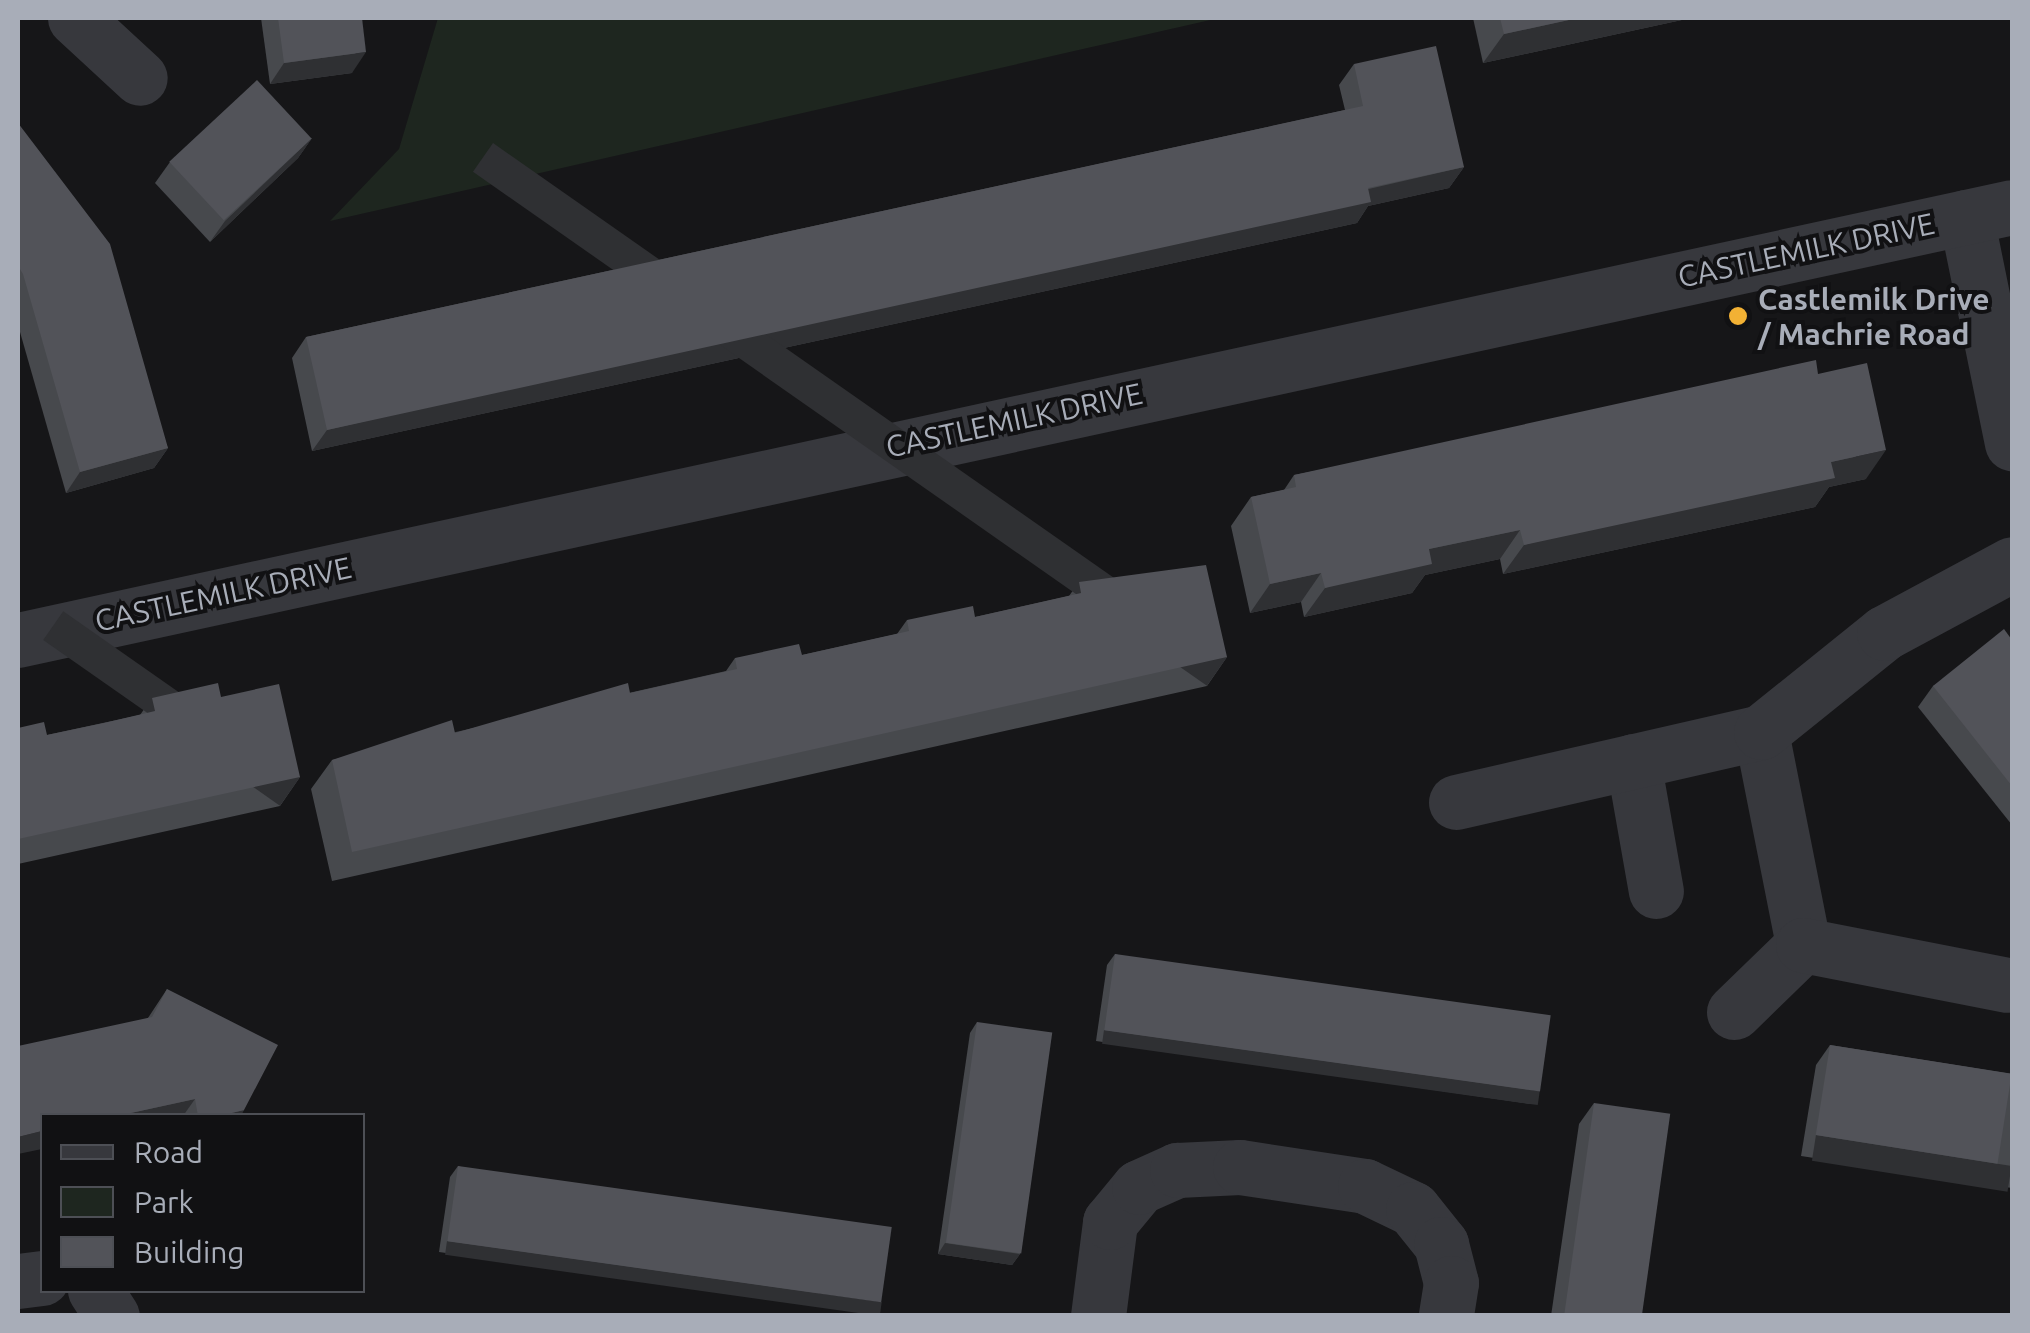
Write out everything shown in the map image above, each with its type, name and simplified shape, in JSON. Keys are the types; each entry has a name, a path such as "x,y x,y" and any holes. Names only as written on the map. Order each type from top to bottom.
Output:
{"street":[{"path":"75,18 140,78"},
{"path":"1989,212 2012,443"},
{"name":"CASTLEMILK DRIVE","path":"18,640 1989,212"},
{"path":"1456,802 1761,732 1884,633 2012,564"},
{"path":"1761,732 1803,945"},
{"path":"1633,761 1656,890"},
{"path":"1803,945 2006,985"},
{"path":"1734,1012 1803,945"},
{"path":"1098,1316 1110,1222 1138,1188 1178,1170 1240,1167 1365,1186 1413,1209 1441,1244 1451,1283 1446,1316"},
{"path":"98,1293 112,1316"}],"green space":[{"path":"438,18 1219,18 330,221 399,149"}],"building":[{"path":"278,18 362,18 366,52 284,63"},
{"path":"1500,18 1578,18 1504,34"},
{"path":"1436,46 1464,167 1368,188 1371,202 327,430 306,337 1363,106 1354,64"},
{"path":"257,80 312,139 224,220 169,162"},
{"path":"18,123 110,244 168,448 80,472 18,266"},
{"path":"1816,360 1818,374 1867,363 1886,450 1831,462 1835,478 1524,545 1520,530 1429,549 1432,564 1325,588 1321,573 1270,584 1251,497 1296,487 1294,475"},
{"path":"1206,565 1227,657 352,852 332,760 452,720 455,733 628,683 630,693 737,669 735,658 799,644 802,655 909,631 907,620 973,606 975,617 1081,593 1079,582"},
{"path":"2004,629 2012,640 2012,786 1933,686"},
{"path":"218,683 221,697 279,684 300,777 18,839 18,728 44,722 47,735 104,723 155,711 152,698"},
{"path":"1115,954 1551,1015 1540,1091 1104,1030"},
{"path":"167,989 278,1045 244,1110 197,1113 195,1099 131,1113 40,1113 40,1132 18,1137 18,1046 152,1017"},
{"path":"977,1022 1052,1033 1021,1253 946,1243"},
{"path":"1830,1045 2012,1074 1997,1164 1816,1135"},
{"path":"1594,1103 1670,1114 1642,1316 1564,1316"},
{"path":"458,1166 892,1227 881,1302 447,1241"}],"place":[{"name":"Castlemilk Drive / Machrie Road","path":"1738,316"}]}
